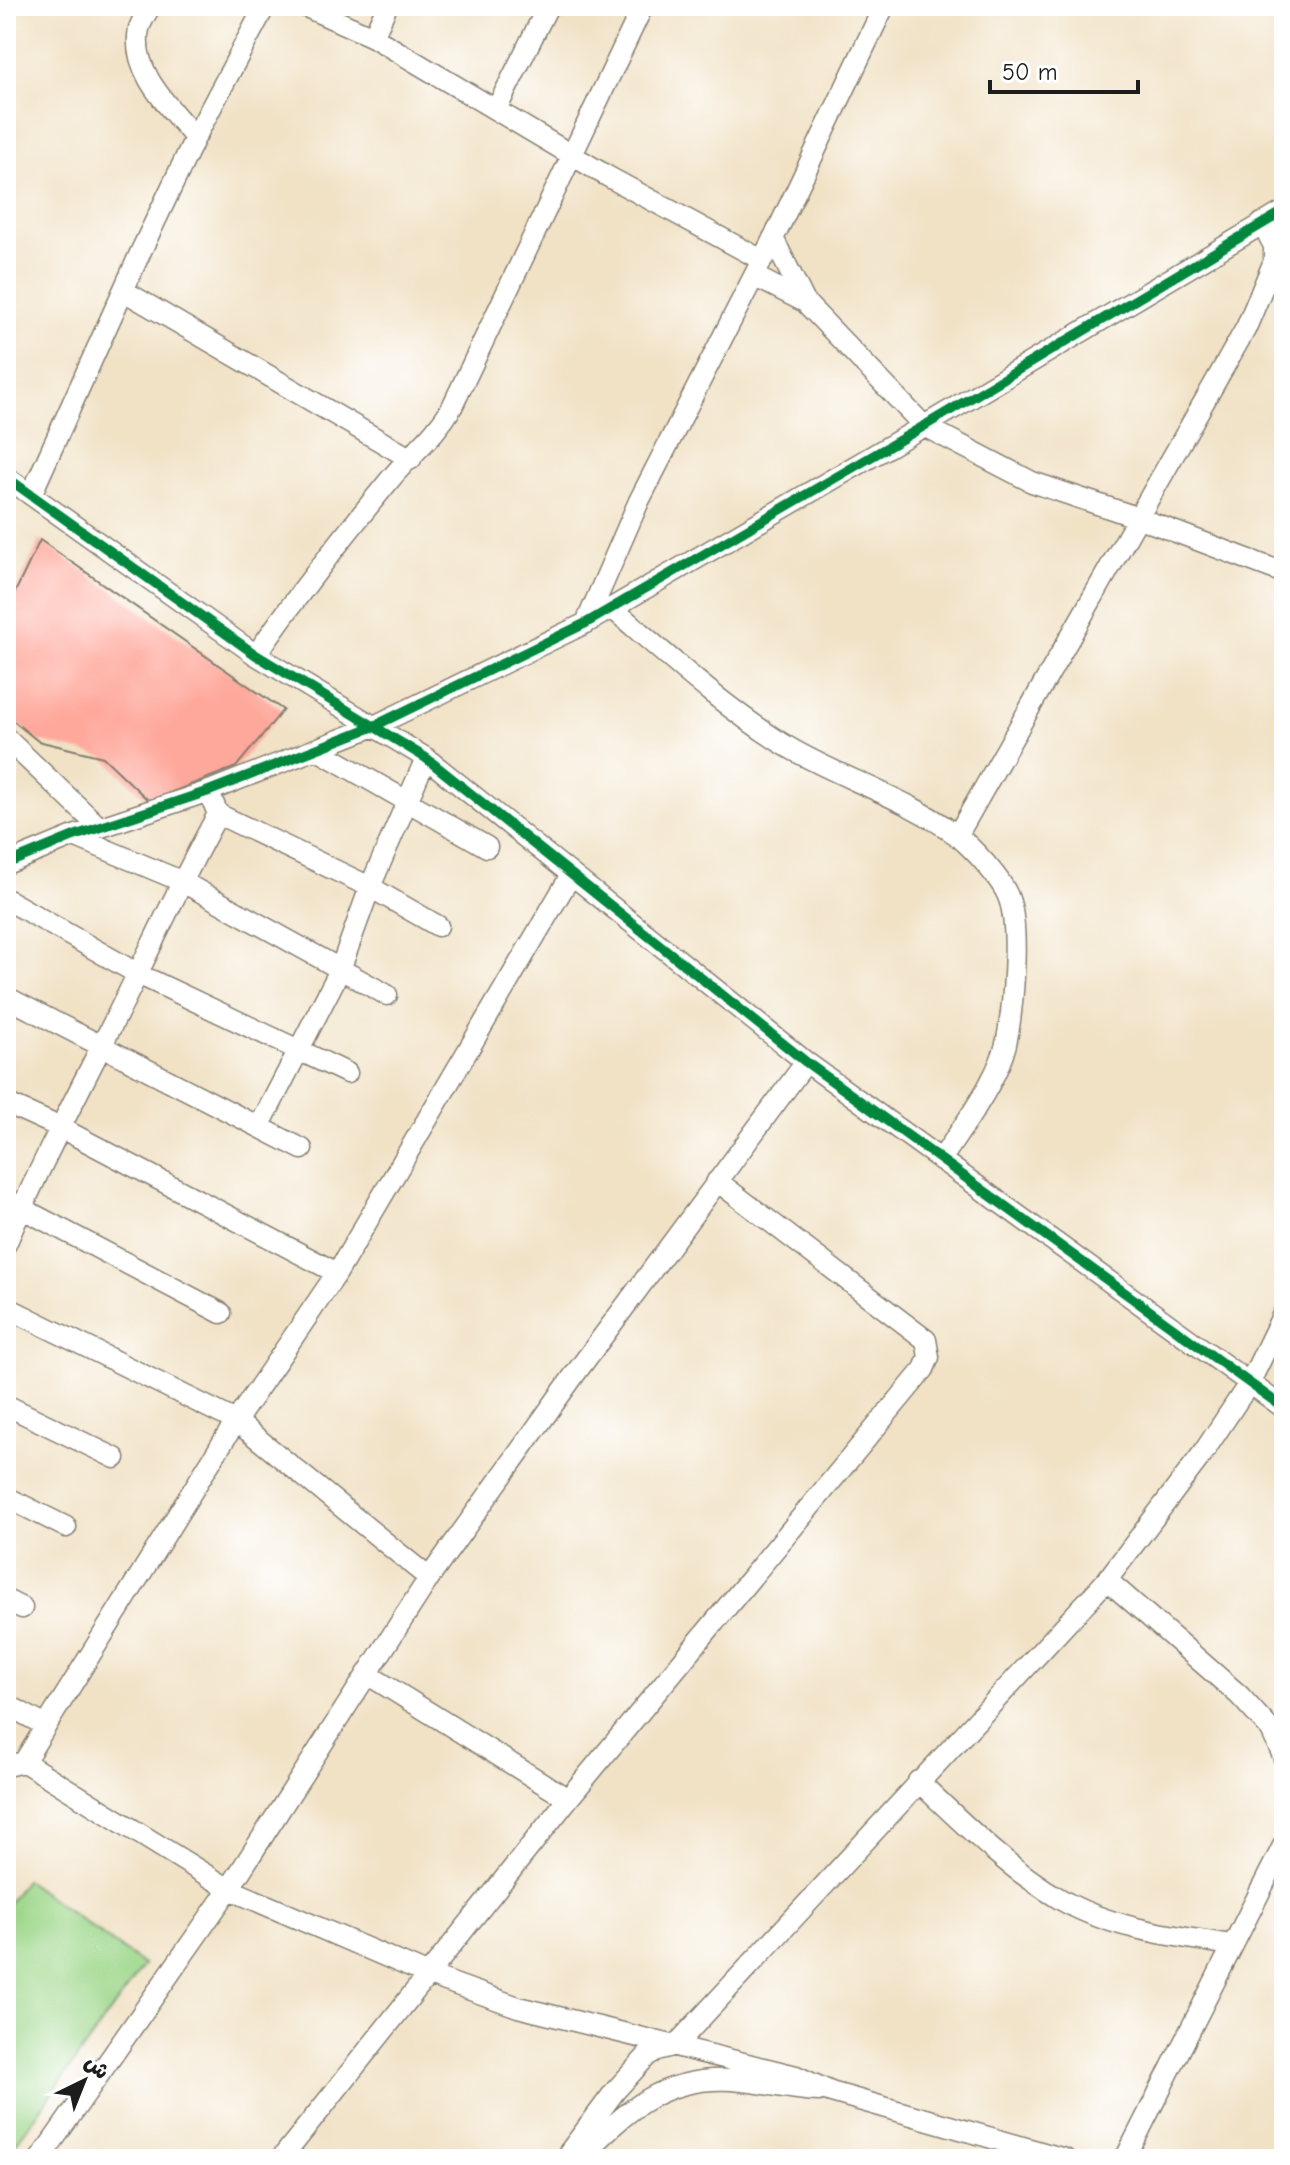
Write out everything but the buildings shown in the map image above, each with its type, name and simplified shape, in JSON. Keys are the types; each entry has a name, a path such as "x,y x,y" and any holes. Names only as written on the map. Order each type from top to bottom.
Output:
{"street":[{"path":"150,6 139,27 139,51 145,70 152,84 195,138"},
{"path":"31,495 195,138 265,6"},
{"path":"304,6 373,37 573,154 758,268 805,302 924,426 1032,482 1139,518 1284,573"},
{"path":"373,37 387,6"},
{"path":"496,110 548,6"},
{"path":"256,655 291,604 372,500 438,431 643,6"},
{"path":"586,623 639,501 773,238 884,6"},
{"path":"6,864 99,827 209,791 372,727 586,623 1284,211"},
{"path":"957,836 1246,328 1266,286 1275,252 1262,223"},
{"path":"773,238 805,302"},
{"path":"124,291 411,459"},
{"path":"6,477 256,655 426,758 806,1062 1284,1408"},
{"path":"612,608 686,673 754,726 957,836 992,873 1009,897 1014,920 1006,1046 990,1084 941,1160"},
{"path":"6,766 11,743"},
{"path":"11,743 99,827"},
{"path":"316,749 487,847"},
{"path":"259,1127 340,970 370,887 426,758"},
{"path":"209,791 218,814 370,887 438,926"},
{"path":"6,1244 14,1204 59,1127 138,974 181,881 218,814"},
{"path":"74,836 181,881 387,995"},
{"path":"571,875 337,1273 236,1421 46,1726 15,1764 229,1889 429,1975 518,2007 796,2076 831,2092 1065,2159"},
{"path":"6,899 138,974 347,1073"},
{"path":"6,997 302,1149"},
{"path":"40,2159 229,1889 429,1578 806,1062"},
{"path":"6,1103 59,1127 337,1273"},
{"path":"281,2159 568,1799 924,1369 929,1357 926,1340 717,1181"},
{"path":"14,1204 221,1313"},
{"path":"6,1307 236,1421 429,1578"},
{"path":"564,2159 615,2091 647,2056 676,2045 1107,1580 1203,1453 1250,1382 1284,1312"},
{"path":"6,1405 115,1458"},
{"path":"6,1497 66,1527"},
{"path":"1107,1580 1239,1695 1271,1730 1284,1758"},
{"path":"367,1674 568,1799"},
{"path":"6,1704 46,1726"},
{"path":"918,1781 1018,1872 1063,1901 1099,1916 1156,1932 1232,1945"},
{"path":"1125,2159 1284,1844"},
{"path":"578,2159 635,2106 676,2085 690,2071 688,2060 676,2045"},
{"path":"647,2056 648,2067 654,2077 676,2085 734,2080 793,2090 831,2092"}],"green space":[{"path":"25,1880 144,1965 6,2157 6,1906"}],"cycle path":[{"path":"6,864 74,836 209,791 372,727 586,623 1284,211"},
{"path":"6,477 256,655 426,758 806,1062 1284,1408"}]}
